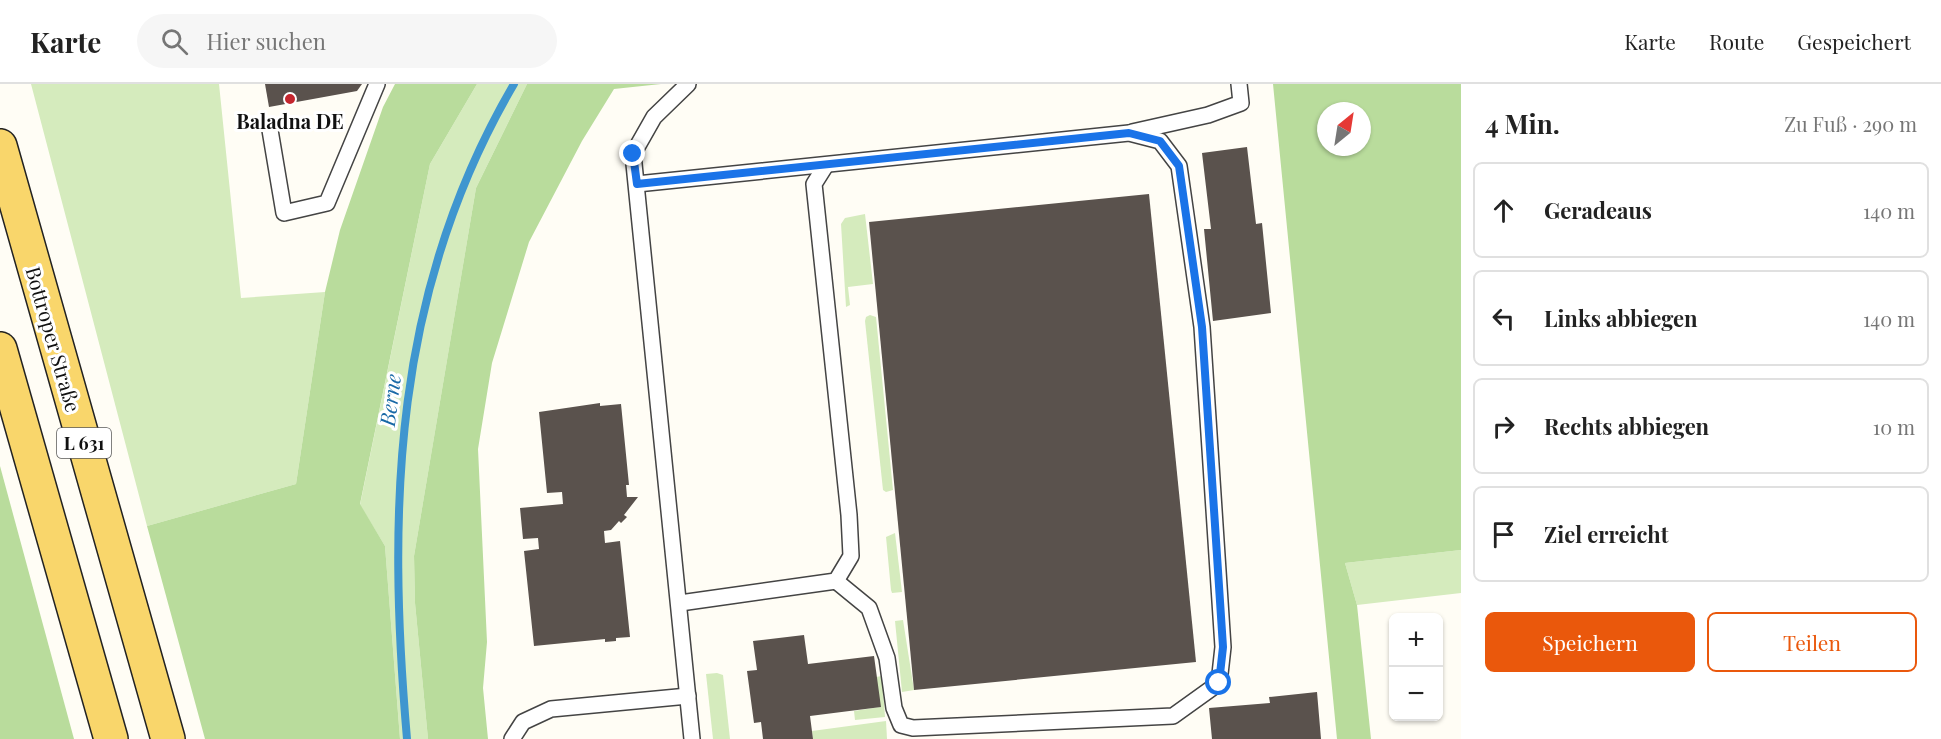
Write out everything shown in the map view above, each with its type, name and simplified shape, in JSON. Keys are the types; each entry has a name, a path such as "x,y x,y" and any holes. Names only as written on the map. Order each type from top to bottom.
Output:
{"main road":[{"name":"Bottroper Straße","path":"0,146 168,739"},
{"name":"L 631","path":"0,349 111,739"}],"lane":[{"path":"270,130 284,213 327,203 377,84"},
{"path":"688,84 654,117 633,154 692,739"},
{"path":"637,184 1129,133 1208,115 1241,103 1239,84"},
{"path":"680,603 836,581 868,608 887,658 894,708 901,725 914,728 1173,716 1219,683 1223,647 1202,327 1179,166 1160,141 1129,133"},
{"path":"826,165 814,184 849,515 851,556 836,581"},
{"path":"512,739 523,722 551,710 688,696"}],"green space":[{"path":"31,84 219,84 241,298 325,292 296,484 147,526"},
{"path":"395,84 477,84 430,164 360,504 385,546 400,739 205,739 147,526 296,484 325,292 340,230 383,107"},
{"path":"477,84 527,84 476,188 414,556 415,603 428,739 400,739 385,546 360,505 430,164"},
{"path":"527,84 661,84 614,89 582,141 529,242 492,363 478,449 487,642 483,688 488,739 428,739 415,603 414,556 476,188"},
{"path":"1273,84 1461,84 1461,550 1345,563 1357,605 1371,739 1337,739"},
{"path":"865,214 873,284 848,287 850,305 846,307 841,224 845,218"},
{"path":"870,315 876,317 893,490 886,492 883,490 865,321"},
{"path":"0,466 74,739 0,739"},
{"path":"895,533 902,592 892,593 886,537"},
{"path":"1461,550 1461,593 1357,605 1345,563"},
{"path":"903,620 914,690 902,692 895,621"},
{"path":"706,674 723,675 730,739 713,739"},
{"path":"882,676 885,717 855,720 854,711 880,707 876,677"},
{"path":"886,721 887,739 813,739 812,731"}],"building":[{"name":"Baladna DE","path":"265,84 362,84 357,91 269,107"},
{"path":"1247,147 1256,224 1262,223 1271,313 1213,321 1204,229 1211,229 1202,153"},
{"path":"1149,194 1196,662 914,690 869,222"},
{"path":"600,403 600,406 621,404 629,485 626,485 627,497 638,497 624,515 627,517 621,523 619,521 611,530 604,531 605,543 620,541 630,637 616,638 616,641 605,642 605,639 534,646 524,551 539,549 538,538 523,539 520,508 563,504 562,492 547,493 539,412"},
{"path":"804,635 808,664 874,656 881,707 810,716 813,739 763,739 761,722 754,723 747,671 757,670 753,641"},
{"path":"1317,692 1321,739 1212,739 1209,708 1270,703 1269,697"}],"waterway":[{"name":"Berne","path":"407,739 398,568 400,484 408,402 422,321 443,241 474,162 514,84"}],"place":[{"name":"Baladna DE","path":"290,99"}],"route":[{"path":"633,154 637,184 1129,133 1160,141 1179,166 1202,327 1223,647 1219,683"}]}
